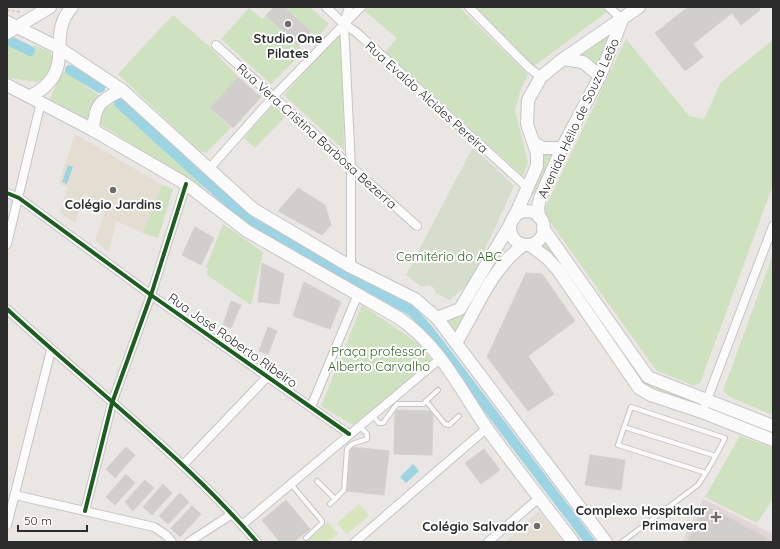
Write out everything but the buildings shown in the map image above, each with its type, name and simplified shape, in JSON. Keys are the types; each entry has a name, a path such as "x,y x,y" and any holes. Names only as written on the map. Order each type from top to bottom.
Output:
{"street":[{"path":"10,27 43,13 50,7"},
{"path":"7,244 19,198 36,99 53,79 58,68 59,48 64,21 72,7"},
{"name":"Rua Evaldo Alcides Pereira","path":"326,7 344,24 356,32 528,188"},
{"path":"349,7 344,24 351,168 351,267"},
{"path":"208,170 273,97 361,7"},
{"path":"468,7 528,67 541,77"},
{"path":"609,7 622,20"},
{"name":"Avenida Hélio de Souza Leão","path":"437,318 460,309 512,220 528,188 537,166 537,152 527,124 528,100 541,77 563,58 622,20 639,7"},
{"name":"Avenida Hélio de Souza Leão","path":"541,223 538,208 540,198 562,148 600,76 622,20"},
{"path":"10,27 59,48 122,90 208,170 253,209 351,267 415,299 437,318 606,542"},
{"name":"Rua Vera Cristina Barbosa Bezerra","path":"216,45 417,226"},
{"path":"563,58 583,62 600,76"},
{"path":"7,85 93,130 186,184 247,231 411,326 420,334 440,358 487,428 573,542"},
{"path":"93,130 97,107 106,98 122,90"},
{"path":"534,143 544,148 562,148"},
{"path":"85,511 112,403 151,295 186,184"},
{"name":"Rua José Roberto Ribeiro","path":"7,193 19,198 151,295 349,434"},
{"path":"773,426 648,377 535,214 523,212 512,220 511,234 514,239 527,245 547,258 558,270 638,388 651,396 702,412 773,440"},
{"path":"456,344 502,266 512,253 540,239 541,223"},
{"path":"702,412 773,226"},
{"path":"311,407 358,294"},
{"path":"7,309 51,350 183,465 232,514 257,542"},
{"path":"7,525 51,350"},
{"path":"242,525 440,358"},
{"path":"183,465 268,376"},
{"path":"355,542 487,428"},
{"path":"15,495 154,528 166,535 172,542"},
{"path":"488,542 539,498"},
{"path":"189,542 232,514"}],"lane":[{"path":"372,415 381,424 397,404 421,405 438,390"},
{"path":"426,401 445,424 449,425 459,416"},
{"path":"622,542 698,485 706,473 716,456 725,438 630,407 618,445 706,473"},
{"path":"330,504 344,490 347,449 352,444 367,439 367,434 358,426"},
{"path":"624,427 716,456"},
{"path":"317,480 335,499"},
{"path":"291,483 322,521 322,524 306,538"}],"shaded area":[{"name":"Colégio Jardins","path":"75,134 162,185 143,233 116,221 109,252 95,241 107,205 84,194 75,223 60,213 68,188 59,183"},
{"name":"Complexo Hospitalar Primavera","path":"703,499 773,534 773,542 682,542"},
{"name":"Colégio Salvador","path":"539,511 563,542 505,542"}],"green space":[{"path":"284,7 310,7 329,24 317,38"},
{"path":"368,7 459,7 528,75 521,89 515,110 528,162 523,176 385,52 397,38 365,11"},
{"path":"476,7 602,7 607,12 534,66"},
{"path":"249,8 262,19 266,15 304,51 271,84 221,39"},
{"path":"173,15 212,49 238,77 210,109 231,128 206,153 198,150 118,74"},
{"path":"617,31 599,69 588,59 573,55"},
{"path":"338,35 342,36 344,150 284,95"},
{"path":"626,39 689,116 704,119 721,82 773,40 773,185 700,383 694,386 656,370 543,212"},
{"path":"7,44 30,53 34,45 50,52 54,60 48,77 38,82 9,78 7,75"},
{"path":"62,70 103,98 95,104 88,120 50,99"},
{"path":"108,102 113,103 170,152 210,194 95,121"},
{"path":"273,105 285,117 255,148 244,138"},
{"name":"Cemitério do ABC","path":"473,147 514,186 471,280 462,290 449,300 436,293 433,287 429,285 422,287 406,275"},
{"path":"541,151 553,154 533,195 529,194"},
{"path":"162,185 173,189 158,238 143,233"},
{"path":"223,224 263,252 251,305 207,275 208,269 206,267"},
{"path":"542,237 595,308 638,374 655,388 694,399 692,406 641,387 534,247"},
{"path":"508,240 456,339 444,323 466,311"},
{"path":"773,254 773,415 730,397 723,391"},
{"name":"Praça professor Alberto Carvalho","path":"362,305 419,344 432,361 353,425 321,406"},
{"path":"740,436 773,448 773,499 757,523 705,497"},
{"path":"359,504 369,515 347,534 337,523"},
{"path":"328,523 338,534 329,542 306,542"}],"water":[{"path":"68,165 73,167 67,184 62,182"},
{"path":"413,464 419,471 406,483 400,477"}],"waterway":[{"path":"12,42 30,51"},
{"path":"70,70 100,88"},
{"path":"119,103 249,221 412,311 431,333 590,542"}],"cycle path":[{"path":"85,511 112,403 151,295 186,184"},
{"path":"7,193 19,198 151,295 349,434"},
{"path":"7,309 167,451 228,510 257,542"}],"place":[{"name":"Studio One Pilates","path":"288,24"},
{"name":"Colégio Jardins","path":"113,190"},
{"name":"Complexo Hospitalar Primavera","path":"716,517"},
{"name":"Colégio Salvador","path":"537,526"}]}
